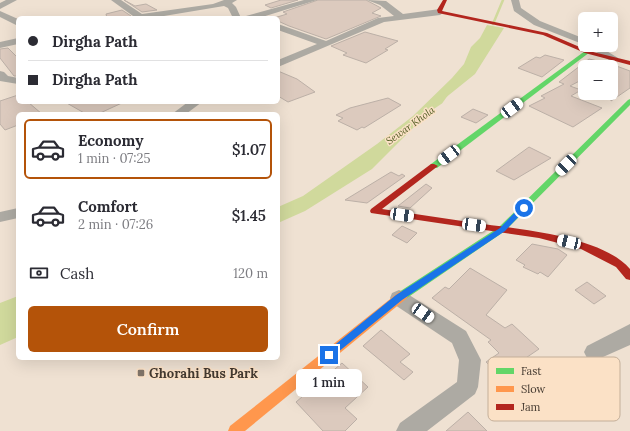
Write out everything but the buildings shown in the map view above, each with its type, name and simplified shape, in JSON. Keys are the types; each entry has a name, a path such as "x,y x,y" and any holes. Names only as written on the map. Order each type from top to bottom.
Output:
{"street":[{"path":"0,6 13,0"},
{"path":"115,0 137,16"},
{"path":"263,16 313,0"},
{"path":"371,0 383,3 401,17"},
{"path":"440,12 439,10 444,0"},
{"path":"515,0 517,9 537,23 578,42"},
{"path":"145,16 230,2 236,16"},
{"path":"176,4 196,16"},
{"path":"280,63 375,24 381,20 440,12 545,34 578,43"},
{"path":"0,14 16,22"},
{"path":"280,28 325,44"},
{"path":"0,46 16,42"},
{"path":"579,52 374,211 539,235 584,246 620,264 630,276"},
{"path":"600,52 630,63"},
{"path":"0,64 4,68 0,71"},
{"path":"0,74 4,79 16,81"},
{"path":"235,431 399,298 502,229 630,101"},
{"path":"181,112 193,104"},
{"path":"0,217 16,213"},
{"path":"399,298 459,337 470,360 467,387 408,431"},
{"path":"594,352 622,339 630,332"}],"water":[{"path":"487,25 504,28 475,74 434,107 372,169 305,211 280,222 280,206 303,196 377,144 413,116 452,78 464,64 471,47 480,38"},
{"path":"16,297 16,338 0,345 0,303"}],"waterway":[{"name":"Sewar Khola","path":"493,24 503,0"},
{"name":"Sewar Khola","path":"429,110 441,102 446,95"}],"traffic: fast":[{"path":"434,166 587,52"},
{"path":"403,295 502,229 630,101"}],"traffic: slow":[{"path":"235,431 403,295"}],"traffic: jam":[{"path":"445,0 439,10 440,12 545,34 587,52 630,63"},
{"path":"434,166 374,211 539,235 584,246 620,264 630,276"}],"place":[{"name":"Ghorahi Bus Park","path":"141,373"}],"route":[{"path":"329,355 399,298 502,229 524,208"}]}
